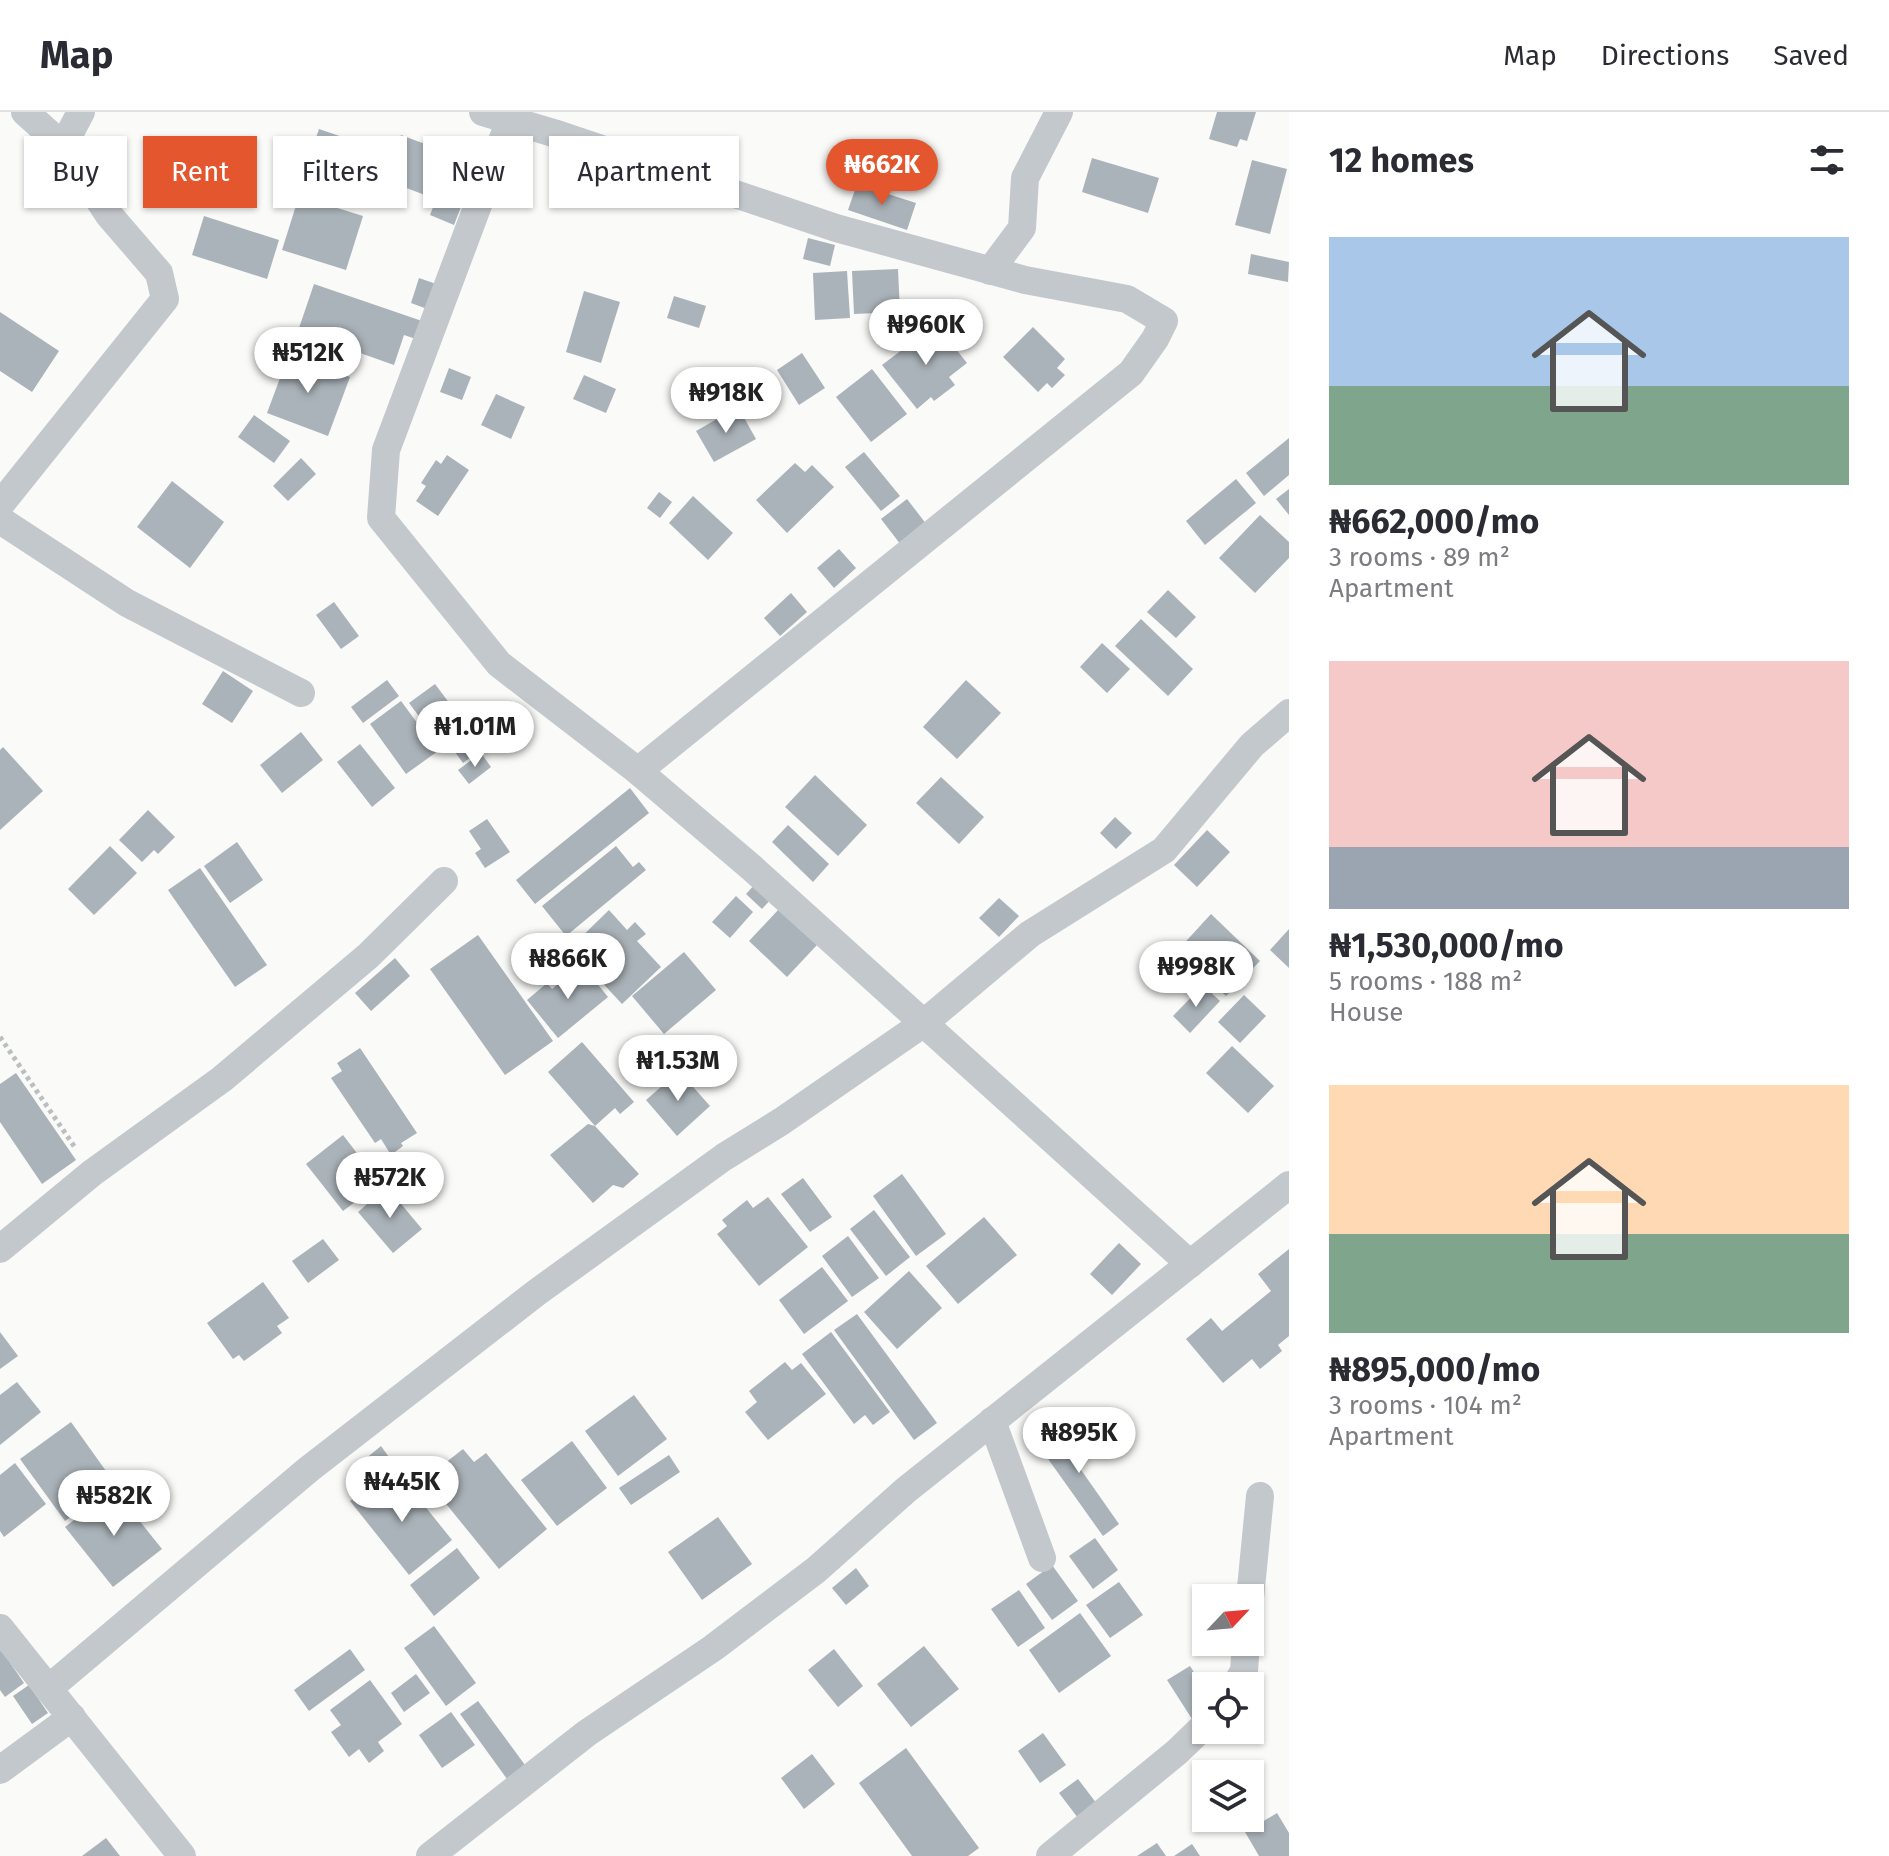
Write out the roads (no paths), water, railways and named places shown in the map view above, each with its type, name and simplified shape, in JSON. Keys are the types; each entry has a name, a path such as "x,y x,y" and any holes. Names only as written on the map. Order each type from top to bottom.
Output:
{"street":[{"path":"25,112 52,136"},
{"path":"68,136 81,112"},
{"path":"483,112 836,228 1025,280 1127,299 1164,321 1131,373 638,771"},
{"path":"990,271 1022,228 1025,178 1059,112"},
{"path":"510,120 386,450 381,518 499,664 638,771 752,868 1190,1264"},
{"path":"0,505 165,299 159,273 104,208"},
{"path":"0,520 127,603 301,693"},
{"path":"48,1689 309,1469 536,1293 724,1157 924,1023 1030,934 1164,850 1252,745 1289,713"},
{"path":"0,1249 92,1173 222,1079 368,956 444,881"},
{"path":"430,1856 587,1733 713,1648 816,1570 906,1490 1289,1185"},
{"path":"992,1421 1042,1558"},
{"path":"1251,1584 1260,1496"},
{"path":"0,1628 182,1856"},
{"path":"0,1770 72,1717"},
{"path":"1050,1856 1192,1738"}]}
